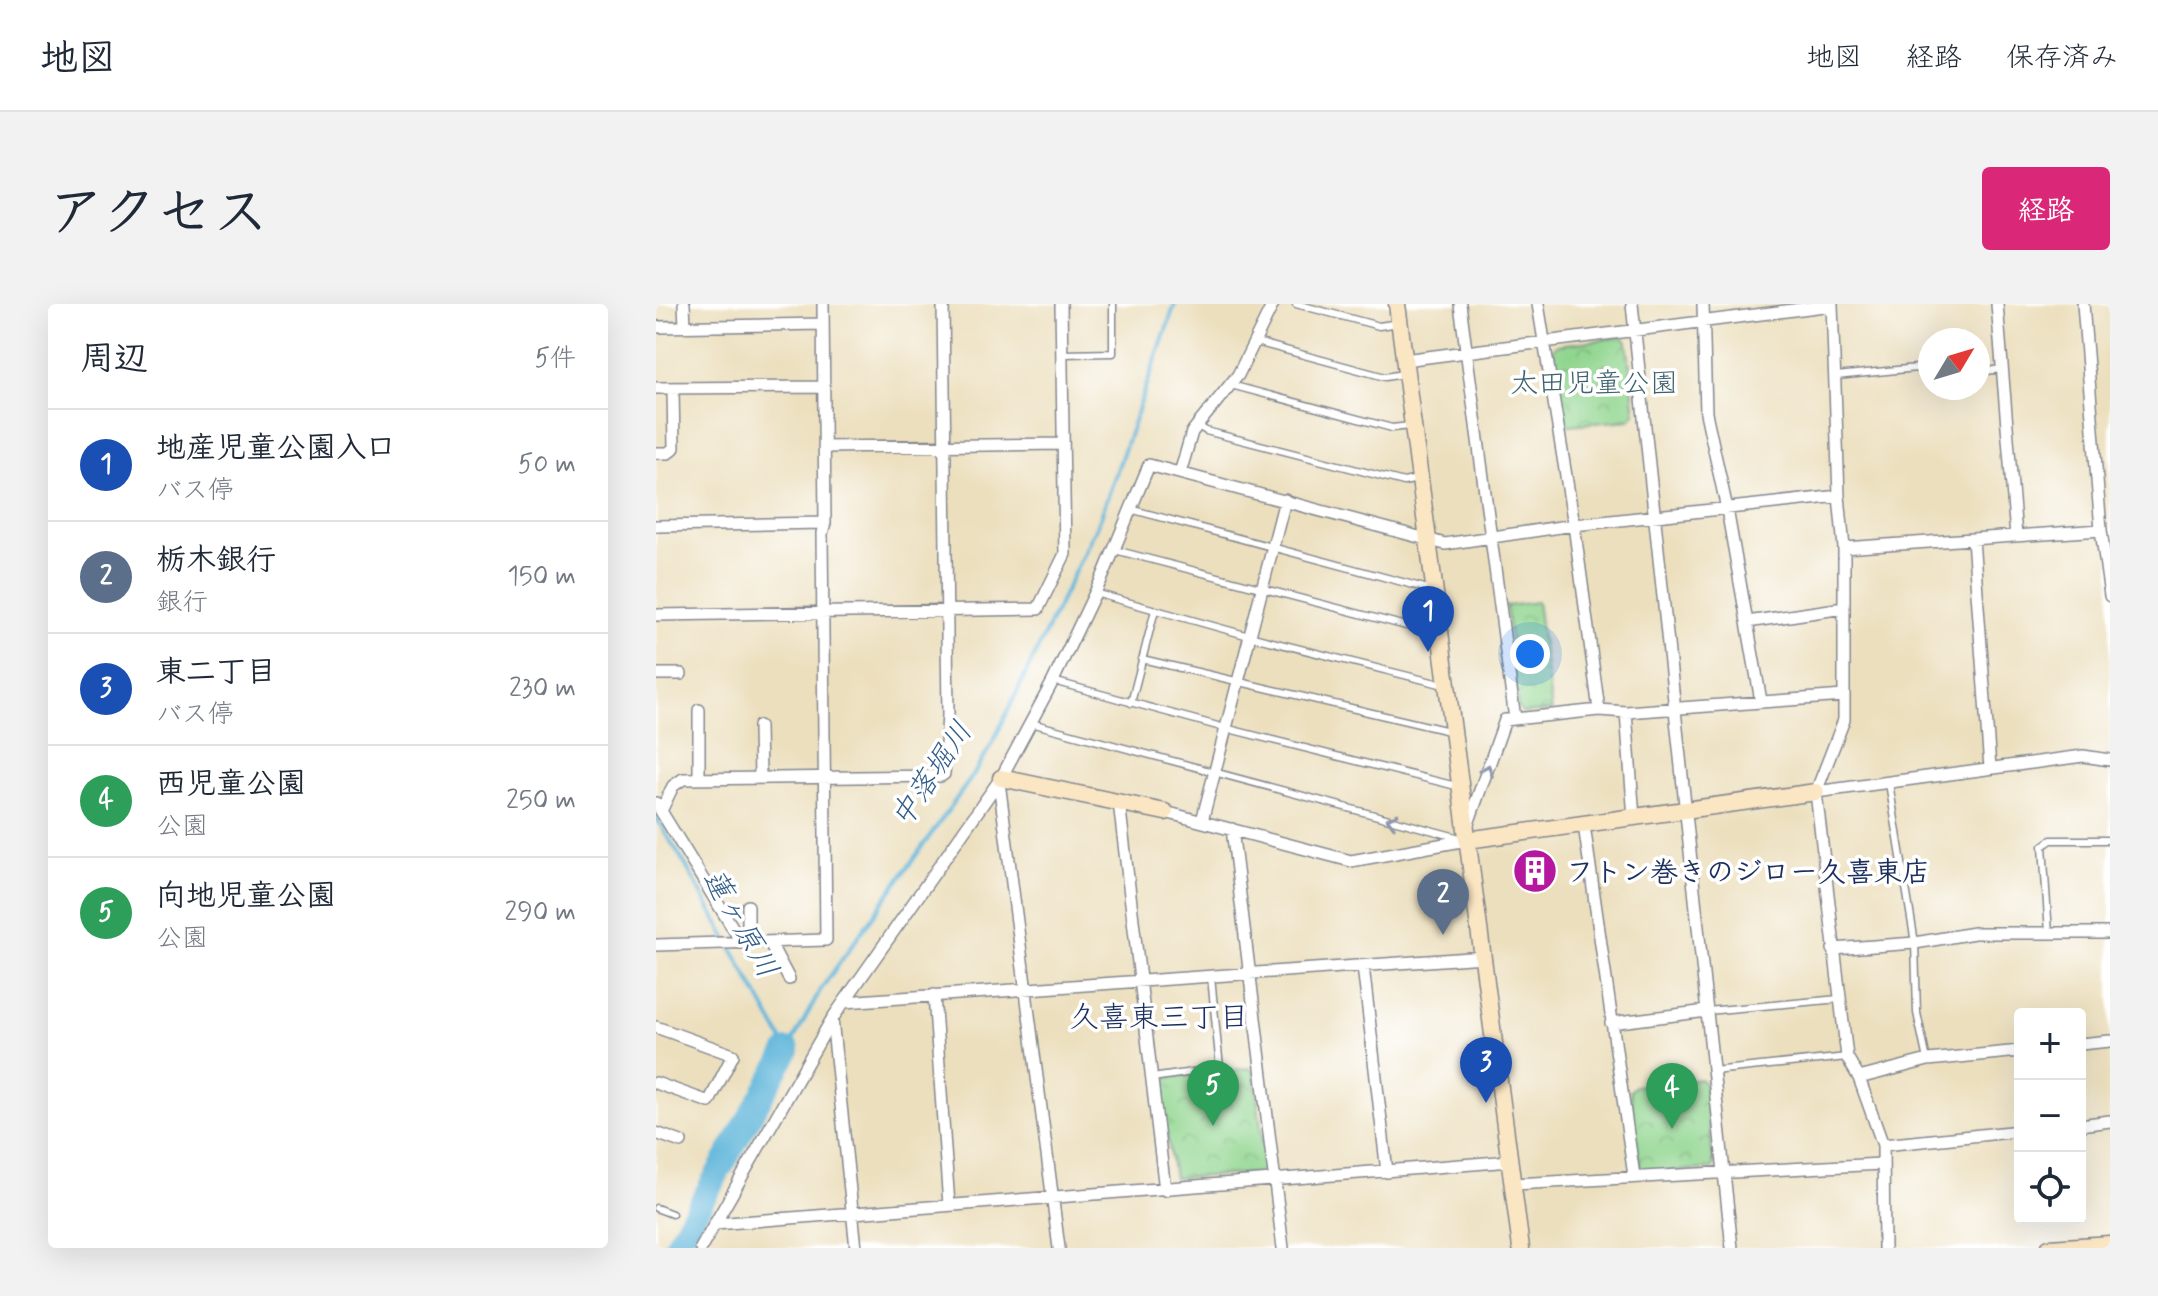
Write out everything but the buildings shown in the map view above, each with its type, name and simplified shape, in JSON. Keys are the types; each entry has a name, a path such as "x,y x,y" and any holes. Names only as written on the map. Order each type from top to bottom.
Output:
{"street":[{"path":"684,304 685,326"},
{"path":"656,945 826,940 821,612 822,533 825,523 823,304"},
{"path":"738,944 658,807 673,786 683,779 944,774 948,715 943,304"},
{"path":"656,615 1038,609 1065,554 1061,304"},
{"path":"1180,473 1197,425 1231,385 1256,342 1273,304"},
{"path":"1397,304 1521,1248"},
{"path":"1460,304 1515,719"},
{"path":"1538,304 1574,525 1599,710"},
{"path":"1632,304 1732,1248"},
{"path":"1703,304 1706,413 1727,509 1761,701"},
{"path":"1997,304 2016,536"},
{"path":"2083,304 2104,497 2101,530 2110,596"},
{"path":"1405,367 1466,350 1832,305 1839,496 1844,548 1844,720 1816,792 1847,1057 1859,1078 1883,1145 1884,1248"},
{"path":"656,327 823,324"},
{"path":"656,388 823,387"},
{"path":"656,453 668,453 674,448 673,388"},
{"path":"824,447 1062,444"},
{"path":"701,1248 832,1019 1000,780 1053,681 1095,593 1149,465 1449,544 1574,525 1839,496"},
{"path":"1202,821 1285,500"},
{"path":"656,526 825,523"},
{"path":"1844,548 2101,530"},
{"path":"1973,539 1990,768"},
{"path":"1747,622 1844,608"},
{"path":"656,674 681,674"},
{"path":"1466,835 1505,720 1599,710 1626,712 1844,696"},
{"path":"699,710 699,779"},
{"path":"1626,712 1634,818"},
{"path":"759,726 760,778"},
{"path":"1000,780 1165,812 1351,861 1466,835 1584,825 2083,756 2110,760"},
{"path":"1000,780 1059,1248"},
{"path":"1119,802 1165,1190"},
{"path":"1584,825 1634,1176"},
{"path":"1232,829 1283,1248"},
{"path":"738,944 748,906"},
{"path":"1833,949 1915,943 1974,933 2110,933"},
{"path":"770,943 789,979"},
{"path":"844,1002 1484,957"},
{"path":"1363,966 1387,1172"},
{"path":"934,995 949,1205"},
{"path":"1611,1023 1707,1011"},
{"path":"832,1019 856,1248"},
{"path":"656,1027 733,1055 709,1102 656,1083"},
{"path":"2086,1043 2110,1041"},
{"path":"1859,1078 1928,1060 2014,1052"},
{"path":"2086,1124 2110,1121"},
{"path":"1883,1145 2014,1132"},
{"path":"656,1133 681,1142"},
{"path":"715,1224 1511,1161"},
{"path":"1513,1184 1881,1164"},
{"path":"2049,1248 2110,1244"}],"lane":[{"path":"1062,354 1113,353 1113,304"},
{"path":"1296,304 1379,326 1399,323"},
{"path":"1256,342 1385,377 1405,367"},
{"path":"1836,376 1918,368"},
{"path":"1990,370 2002,369"},
{"path":"1231,385 1392,428 1413,426"},
{"path":"1197,425 1206,431 1404,482 1420,479"},
{"path":"1130,509 1434,591"},
{"path":"1115,550 1440,635"},
{"path":"1095,593 1447,686"},
{"path":"1131,703 1155,610"},
{"path":"1142,659 1453,732"},
{"path":"1053,681 1460,787"},
{"path":"1031,723 1466,835"},
{"path":"1889,783 1915,943 1917,1013 1928,1060"},
{"path":"2049,934 2043,846 2051,840 2110,840"},
{"path":"1151,1078 1220,1068 1211,977"},
{"path":"1707,1011 1839,999"},
{"path":"1713,1071 1847,1057"},
{"path":"656,1208 672,1214"}],"green space":[{"name":"太田児童公園","path":"1623,337 1627,342 1635,414 1629,420 1563,423 1553,349 1558,345"},
{"path":"1537,602 1552,711 1522,713 1518,706 1506,606"},
{"path":"1250,1068 1254,1073 1266,1168 1261,1173 1174,1178 1159,1085 1165,1078"},
{"path":"1700,1079 1704,1082 1714,1166 1711,1169 1644,1172 1640,1167 1630,1091 1635,1086"}],"waterway":[{"name":"中落堀川","path":"788,1050 821,989 974,774 993,742 1100,519 1175,304"},
{"name":"蓮ヶ原川","path":"656,818 685,864 788,1050"},
{"name":"中落堀川","path":"675,1248 788,1050"}],"place":[{"name":"地産児童公園入口","path":"1428,652"},
{"name":"フトン巻きのジロー久喜東店","path":"1535,871"},
{"name":"栃木銀行","path":"1443,935"},
{"name":"東二丁目","path":"1486,1103"},
{"name":"向地児童公園","path":"1213,1126"},
{"name":"西児童公園","path":"1672,1129"}],"district":[{"name":"久喜東三丁目","path":"1159,1017"}]}
